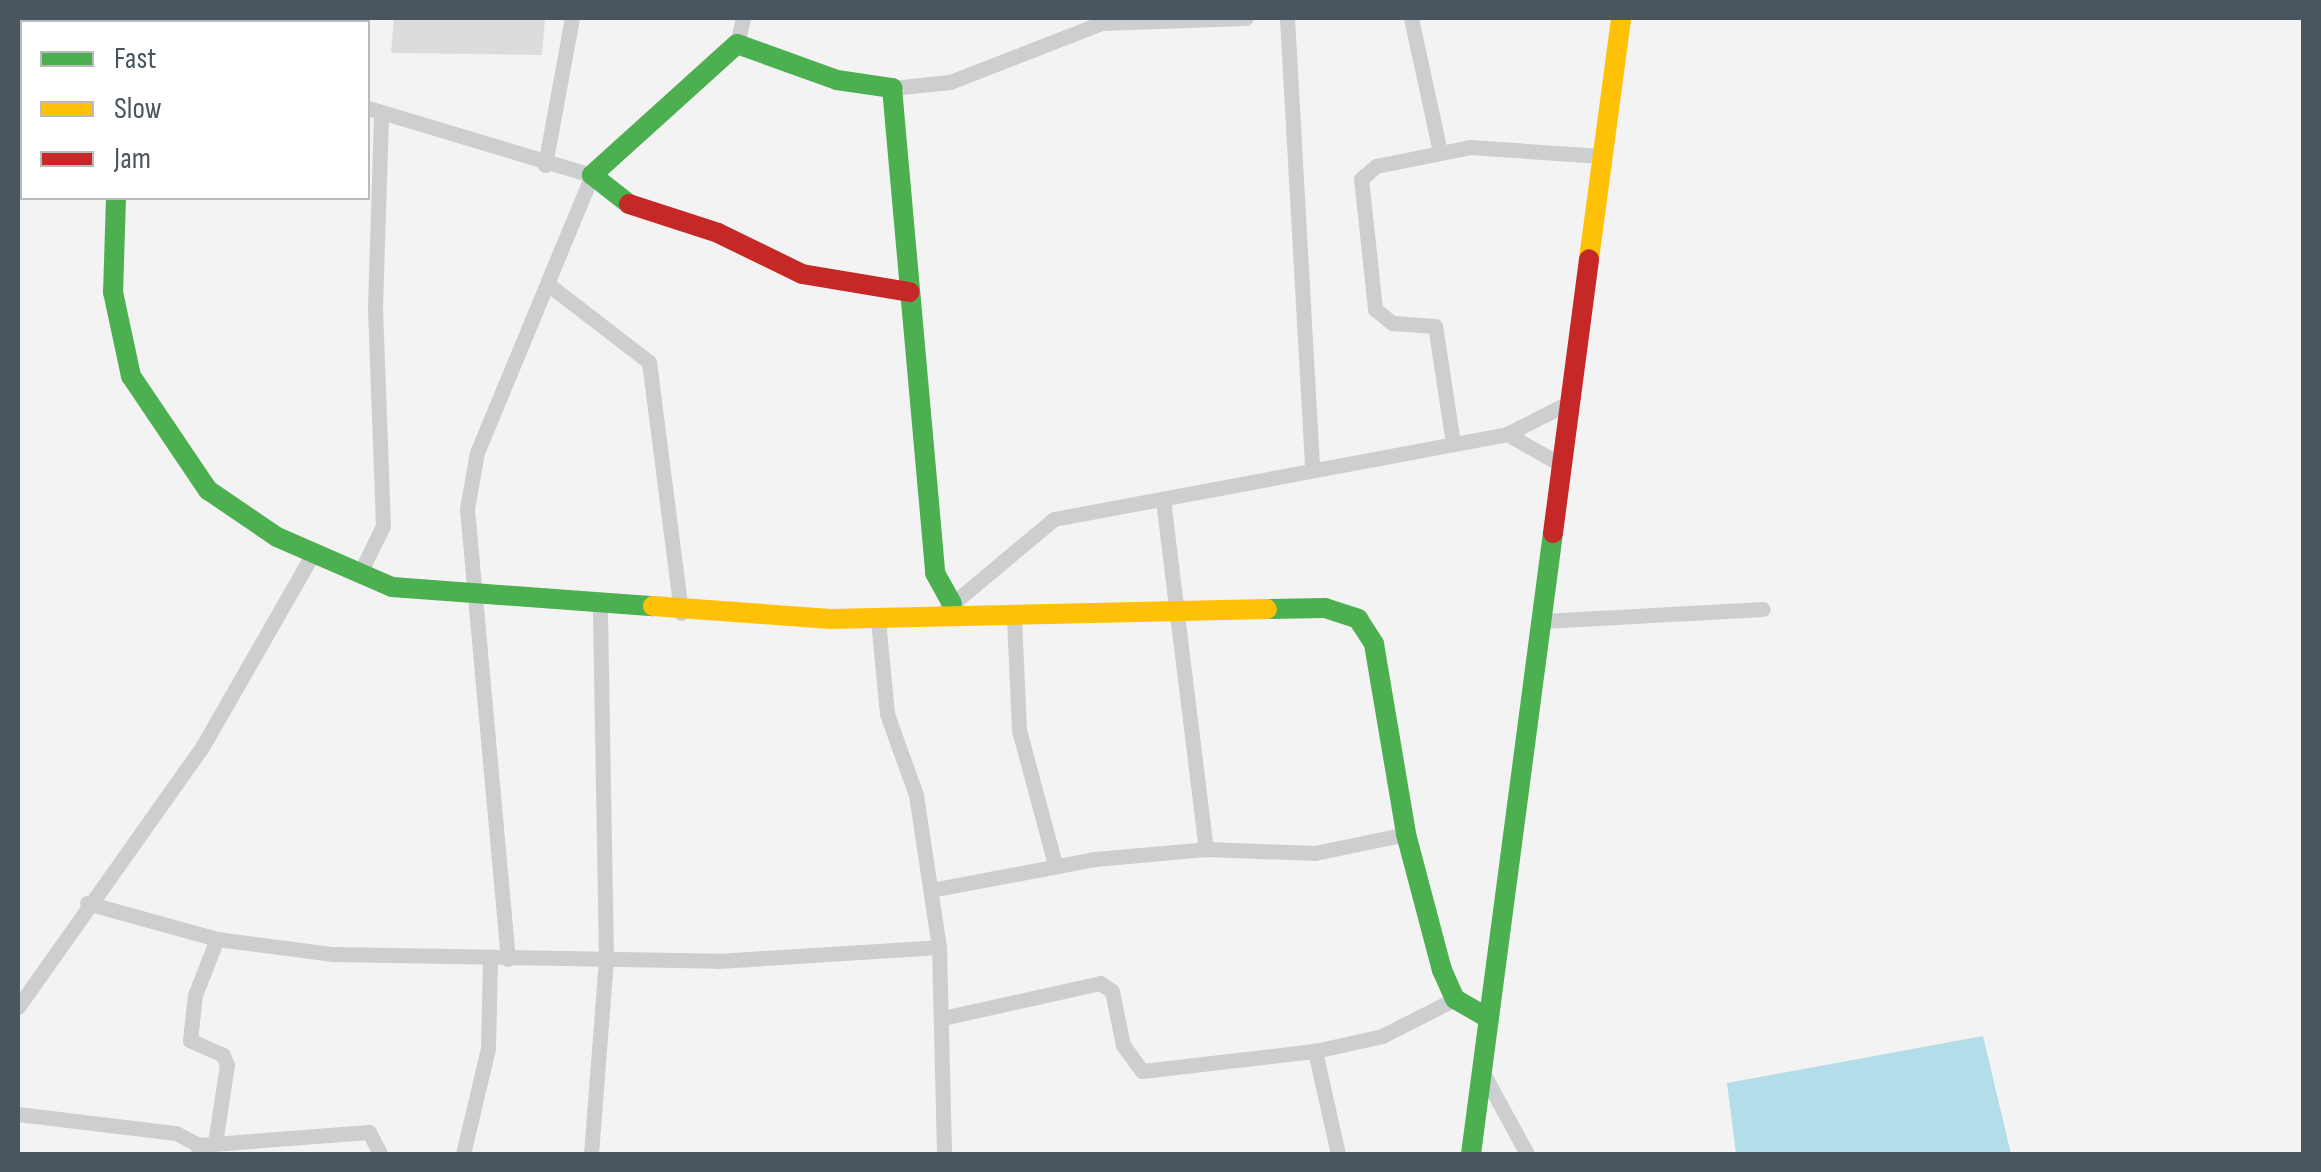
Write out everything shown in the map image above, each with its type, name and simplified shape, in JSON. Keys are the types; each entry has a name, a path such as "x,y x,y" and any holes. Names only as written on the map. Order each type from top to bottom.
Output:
{"street":[{"path":"545,165 572,18"},
{"path":"469,594 467,509 477,452 592,175 737,44 743,18"},
{"path":"737,44 838,80 892,88 950,82 1101,24 1246,18"},
{"path":"1287,18 1312,468"},
{"path":"1411,18 1440,152"},
{"path":"1472,1154 1621,18"},
{"path":"892,88 935,574 952,604"},
{"path":"360,573 383,526 375,307 374,111 545,165 592,175 619,201 718,233 802,274 909,292"},
{"path":"1453,443 1435,326 1392,323 1374,308 1360,192 1376,166 1440,152 1602,156"},
{"path":"116,200 113,292 131,376 208,490 277,536 392,587 681,613 878,620 1324,608 1367,628 1406,834 1456,999 1489,1019"},
{"path":"549,285 649,362 681,613"},
{"path":"936,618 1054,518 1506,434 1572,401"},
{"path":"1506,434 1560,464"},
{"path":"1163,500 1206,849"},
{"path":"18,1007 87,903 201,749 315,550"},
{"path":"469,594 476,595 508,958"},
{"path":"591,1154 606,958 600,606"},
{"path":"1543,621 1763,610"},
{"path":"1014,618 1018,730 1055,864"},
{"path":"878,620 887,714 916,795 939,947 947,1016 944,1154"},
{"path":"931,890 1055,864 1206,849 1301,854 1406,834"},
{"path":"87,903 217,939 490,962 508,958 718,960 939,947"},
{"path":"204,1148 226,1065 223,1055 190,1040 196,995 217,939"},
{"path":"463,1154 488,1048 490,962"},
{"path":"947,1016 1100,983 1112,991 1123,1045 1142,1071 1315,1052 1382,1036 1456,999"},
{"path":"1315,1052 1338,1154"},
{"path":"1482,1072 1526,1154"},
{"path":"18,1114 176,1133 204,1148 369,1132 380,1154"}],"water":[{"path":"1983,1036 2011,1154 1736,1154 1727,1083"}],"building":[{"path":"394,18 545,18 542,55 391,53"}],"traffic: fast":[{"path":"629,204 592,175 737,44 837,80 892,88 935,573 952,604"},
{"path":"116,200 113,292 131,376 208,490 277,537 392,587 653,606"},
{"path":"1471,1154 1553,533"},
{"path":"1267,609 1325,608 1358,619 1374,644 1406,834 1442,970 1455,999 1489,1019"}],"traffic: slow":[{"path":"1589,259 1621,18"},
{"path":"653,606 831,619 1267,609"}],"traffic: jam":[{"path":"629,204 718,233 802,274 909,292"},
{"path":"1553,533 1589,259"}]}
